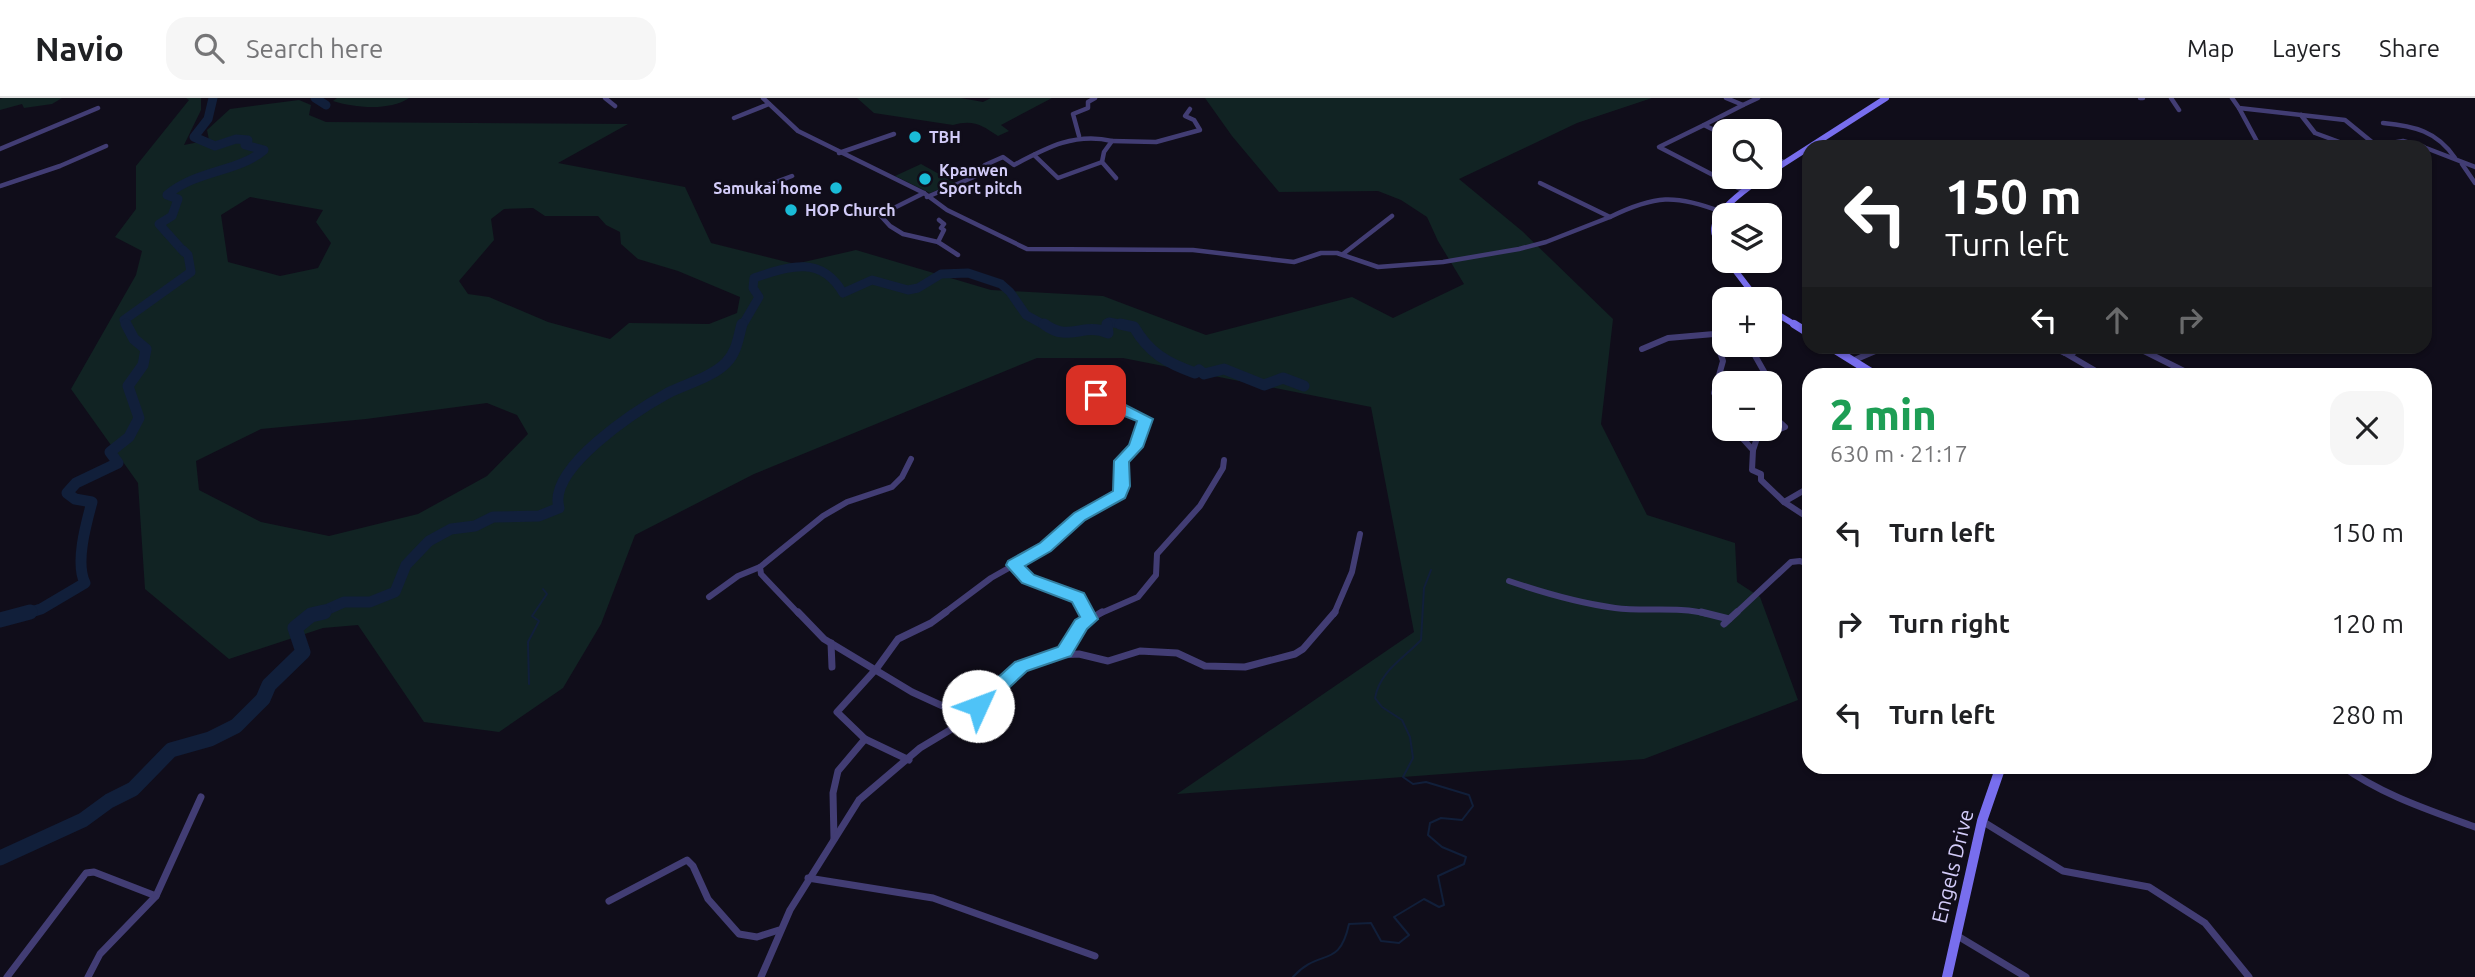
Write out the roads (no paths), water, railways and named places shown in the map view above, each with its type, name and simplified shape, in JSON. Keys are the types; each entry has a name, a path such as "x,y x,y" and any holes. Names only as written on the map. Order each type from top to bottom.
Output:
{"street":[{"path":"605,98 615,106"},
{"path":"763,98 798,131 925,195 1017,246 1087,250 1193,250 1294,262 1321,254 1343,254 1378,267 1443,262 1546,242 1642,200 1658,197 1684,198 1712,208"},
{"path":"1079,136 1073,114 1088,108 1088,102 1095,98"},
{"path":"1726,98 1743,105"},
{"path":"1744,191 1659,147 1758,98"},
{"path":"1819,140 1886,98"},
{"path":"2171,98 2179,110"},
{"path":"2232,98 2256,140"},
{"path":"734,118 769,104"},
{"path":"0,149 98,107"},
{"path":"2239,108 2345,120 2370,140"},
{"path":"958,255 938,242 903,234 890,226 880,215 976,176 987,164 1003,157 1014,165 1079,136 1097,135 1112,141 1144,144 1182,138 1200,130 1194,120 1185,116 1190,109"},
{"path":"2301,115 2315,133 2334,140"},
{"path":"2383,123 2432,131 2449,146 2455,158"},
{"path":"1704,125 1712,129"},
{"path":"839,153 894,134"},
{"path":"1102,162 1104,152 1112,141"},
{"path":"0,186 60,166 106,146"},
{"path":"2432,150 2455,158 2475,183"},
{"path":"1783,163 1802,151"},
{"path":"1034,155 1058,178 1102,162"},
{"path":"1102,162 1116,177"},
{"path":"2460,162 2475,167"},
{"path":"751,191 792,176"},
{"path":"1540,183 1610,216"},
{"path":"1731,203 1747,189"},
{"path":"1343,254 1392,216"},
{"path":"938,242 944,230 941,228 944,224 939,220"},
{"path":"1087,250 1089,240"},
{"path":"1737,273 1748,287"},
{"path":"1782,317 1802,329"},
{"path":"1642,349 1668,338 1712,334"},
{"path":"1842,354 1865,368"},
{"path":"1852,360 1867,354"},
{"path":"2067,354 2091,368"},
{"path":"2150,354 2178,368"},
{"path":"1756,357 1779,398 1773,416 1785,427 1758,438 1753,450 1752,470 1761,474 1761,480 1784,502 1802,514"},
{"path":"909,760 865,739 838,712 877,668 898,639 931,622 991,578 1046,547 1080,517 1119,494 1123,486 1121,461 1136,447 1145,419 1104,402 1079,387"},
{"path":"1745,441 1753,450"},
{"path":"709,597 738,576 760,567 823,516 847,502 891,486 902,477 911,459"},
{"path":"761,977 779,930 808,878 859,800 920,748 962,721 1021,666 1065,651 1081,625 1102,611 1138,597 1156,575 1157,554 1200,506 1223,468 1224,460"},
{"path":"1784,502 1802,492"},
{"path":"1054,655 1079,654 1108,661 1140,651 1177,653 1205,666 1245,667 1295,654 1332,618 1352,572 1360,534"},
{"path":"1509,581 1554,597 1616,608 1694,610 1727,622 1791,562 1802,562"},
{"path":"1014,565 1028,579 1078,598 1090,619"},
{"path":"760,567 761,574 831,643 877,668 912,692 958,713 962,721"},
{"path":"831,643 832,667"},
{"path":"834,841 833,793 838,771 865,739"},
{"name":"Engels Drive","path":"1947,977 1982,821 1998,774"},
{"path":"2353,774 2364,782 2419,807 2475,827"},
{"path":"88,977 100,954 156,897 201,797"},
{"path":"1982,821 2063,871 2149,887 2205,923 2246,976"},
{"path":"609,901 687,860 693,866 708,899 739,934 757,937 779,930"},
{"path":"8,977 86,873 94,872 156,897"},
{"path":"808,878 933,898 1095,956"},
{"path":"1955,934 2026,977"}],"waterway":[{"path":"184,252 159,224 172,216 178,199 167,195 178,187 242,163 264,150 245,145 248,140 236,139 215,146 194,137 208,119 213,98"},
{"path":"315,98 326,105"},
{"path":"126,324 124,320 191,272 188,255 183,250"},
{"path":"742,326 759,297 753,288 754,278 792,267 815,268 825,273 843,293 872,280 908,290 918,288 941,274 968,273 1001,284 1026,315 1046,326"},
{"path":"1107,325 1109,322 1129,326"},
{"path":"24,614 41,609 85,583 81,554 92,502 75,499 67,493 76,483 118,463 110,452 129,437 139,418 128,386 143,365 146,349 134,339 126,324"},
{"path":"319,613 344,602 370,602 395,592 406,565 429,541 451,529 475,526 493,517 539,516 559,508 559,492 580,459 597,442 636,413 668,393 720,368 733,354 742,324"},
{"path":"1044,324 1061,332 1099,330 1108,333 1107,325"},
{"path":"1120,324 1134,327 1146,344 1160,356 1195,373 1199,370 1204,374 1224,369 1264,385 1283,378 1304,386"},
{"path":"1293,977 1303,968 1334,953 1345,938 1349,924 1371,923 1381,941 1399,943 1409,935 1394,917 1424,899 1439,907 1444,905 1438,876 1464,864 1466,857 1442,847 1428,835 1430,823 1441,818 1462,820 1473,806 1469,795 1426,782 1413,784 1403,777 1413,758 1410,737 1402,720 1382,707 1375,698 1387,673 1421,640 1424,588 1431,570"},
{"path":"529,684 528,642 539,621 532,616 547,594 543,589"},
{"path":"0,620 30,612"},
{"path":"319,613 324,612"},
{"path":"0,858 83,820 109,801 133,789 171,750 210,739 236,726 263,699 269,685 303,652 295,628 311,615 319,613"}],"place":[{"name":"TBH","path":"915,137"},
{"name":"Kpanwen Sport pitch","path":"925,179"},
{"name":"Samukai home","path":"836,188"},
{"name":"HOP Church","path":"791,210"}]}
